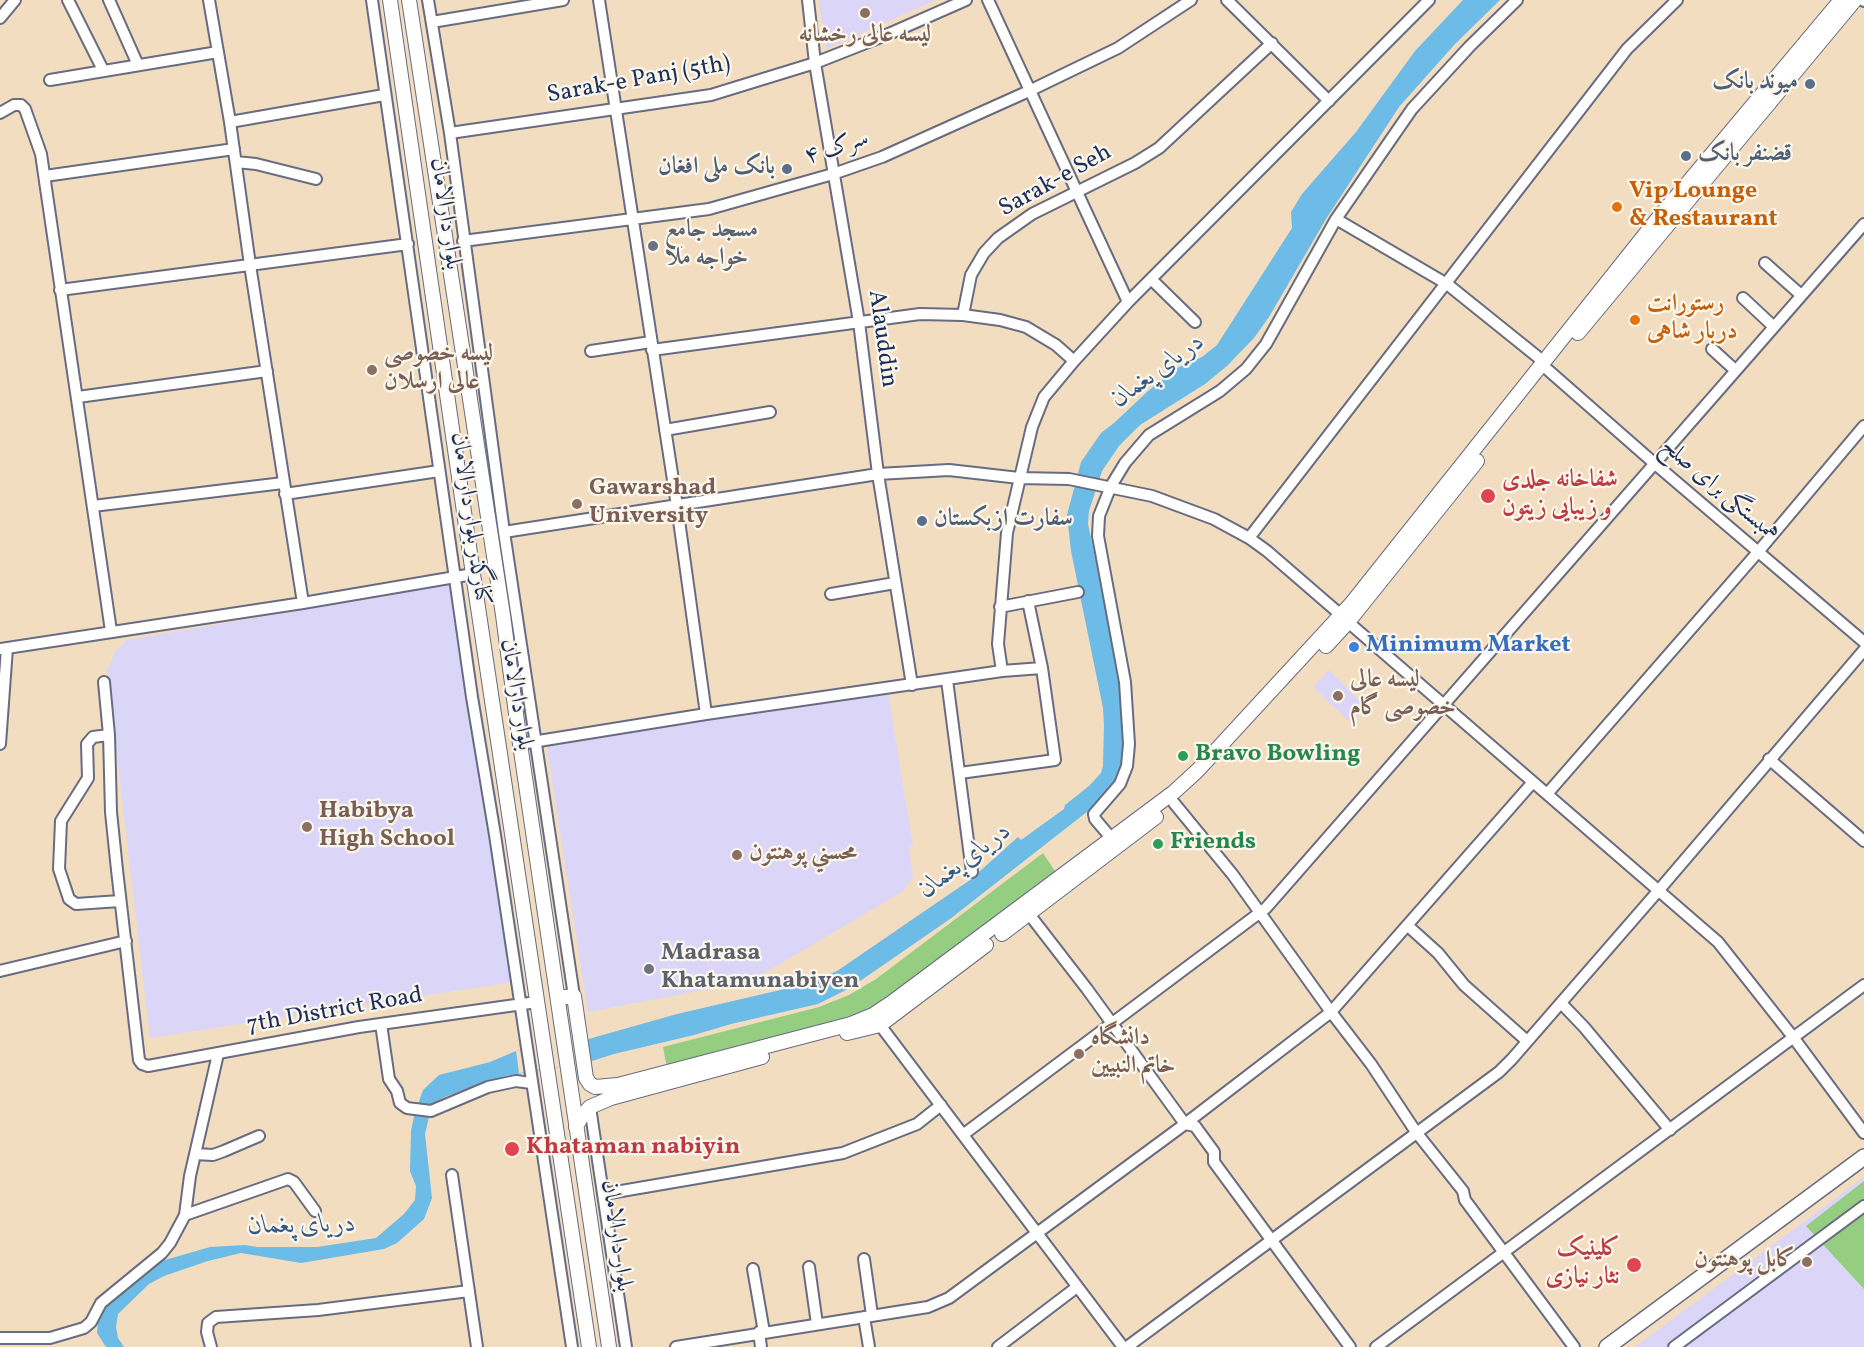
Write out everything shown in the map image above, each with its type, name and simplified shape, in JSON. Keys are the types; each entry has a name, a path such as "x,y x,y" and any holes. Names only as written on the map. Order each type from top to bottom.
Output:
{"highway":[{"path":"1607,1347 1864,1157"}],"main road":[{"name":"بلوار دارالامان","path":"390,0 589,1347"},
{"name":"بلوار دارالامان","path":"409,0 510,614 520,744 609,1347"},
{"path":"1592,310 1655,222 1841,0"},
{"path":"1062,883 1174,803 1212,767 1345,619 1592,310 1855,0"},
{"path":"576,1127 590,1107 621,1095 880,1024 1029,914 1112,839 1174,792 1345,619"},
{"name":"کنارگذر بلوار دارالامان","path":"574,996 588,1082 601,1088 851,1024 873,1015 1062,883"},
{"path":"526,929 547,926"},
{"path":"558,998 574,996"},
{"path":"561,1153 581,1157"}],"street":[{"path":"0,18 15,0"},
{"path":"68,0 103,70"},
{"path":"109,0 138,65"},
{"path":"209,0 230,122 303,603"},
{"name":"کنارگذر بلوار دارالامان","path":"372,0 472,697 495,835 530,1077"},
{"name":"کنارگذر بلوار دارالامان","path":"428,0 450,133 504,532 510,614 536,741 574,996"},
{"path":"432,22 562,0"},
{"path":"599,0 677,507 706,714"},
{"name":"Alauddin","path":"808,0 815,63 859,322 878,474 912,685"},
{"name":"Sarak-e Panj (5th)","path":"450,133 711,95 815,63 966,0"},
{"path":"988,0 1128,302"},
{"name":"سرک ۴","path":"463,241 709,209 833,174 882,157 1029,92 1118,48 1191,0"},
{"path":"1227,0 1329,100"},
{"path":"1002,671 998,644 1007,533 1032,426 1044,397 1128,302 1429,0"},
{"path":"1112,839 1094,816 1120,784 1125,774 1129,744 1125,682 1098,536 1099,516 1108,486 1149,435 1220,391 1246,369 1266,344 1336,219 1412,109 1470,46 1517,0"},
{"path":"1249,538 1627,49 1677,0"},
{"name":"Sarak-e Seh","path":"963,315 971,275 984,253 998,238 1032,214 1135,163 1159,148 1272,43"},
{"path":"50,80 218,52"},
{"path":"230,122 384,95"},
{"path":"0,113 14,105 21,105 25,109 41,154 111,631"},
{"path":"45,176 234,148"},
{"path":"236,162 256,164 316,179"},
{"name":"همبستگی برای صلح","path":"1336,219 1447,284 1546,366 1654,463 1864,642"},
{"path":"964,1134 1260,914 1864,224"},
{"path":"60,290 408,244"},
{"path":"1765,263 1801,295"},
{"path":"1151,279 1195,322"},
{"path":"1743,298 1774,327"},
{"path":"591,351 652,346 920,314 963,315 1000,320 1026,327 1056,345 1074,361"},
{"path":"1712,348 1735,370"},
{"path":"78,397 267,371"},
{"path":"665,430 770,412"},
{"path":"1547,794 1758,552 1864,426"},
{"path":"504,532 677,507 878,474 949,470 1019,478 1069,479 1108,486 1177,504 1214,519 1249,538 1267,551 1718,942 1864,1132"},
{"path":"93,506 439,471"},
{"path":"0,739 4,648 303,603 473,574"},
{"path":"831,594 895,583"},
{"path":"1000,607 1077,592"},
{"path":"960,773 1055,760 1042,668 1028,601"},
{"path":"880,1024 1039,1233 1077,1287 1125,1347 1499,1072 1659,890 1864,650"},
{"path":"520,744 706,714 1002,671 1042,668"},
{"path":"947,680 972,872"},
{"path":"0,971 126,941 111,812 109,735 104,682"},
{"path":"109,735 93,737 87,744 88,778 61,820 59,869 69,898 76,904 120,901"},
{"path":"1769,759 1864,841"},
{"path":"676,1347 928,1307 949,1298 1185,1124 1331,1012 1533,782"},
{"path":"1174,803 1233,875 1371,1064 1416,1132 1463,1191 1465,1200 1574,1347"},
{"path":"1029,914 1185,1124 1195,1126 1214,1152 1214,1162 1350,1347"},
{"path":"1408,926 1438,953 1464,985 1527,1041"},
{"name":"7th District Road","path":"126,941 139,1060 148,1066 381,1024 537,1002"},
{"path":"1376,1347 1864,985"},
{"path":"1561,1003 1584,1027 1670,1130"},
{"path":"381,1024 389,1079 397,1091 400,1103 416,1110 431,1111 488,1087 530,1077 572,1347"},
{"path":"0,1338 21,1340 50,1338 84,1328 91,1322 101,1303 162,1253 170,1243 184,1215 195,1154 218,1054"},
{"path":"604,1194 843,1154 917,1124 941,1105"},
{"path":"590,1107 626,1347"},
{"path":"195,1154 213,1155 259,1136"},
{"path":"452,1175 477,1347"},
{"path":"184,1215 288,1179 294,1182 315,1212"},
{"path":"1674,1347 1864,1206"},
{"path":"864,1259 869,1347"},
{"path":"809,1267 818,1324"},
{"path":"753,1269 762,1332 761,1347"},
{"path":"998,1347 1077,1287"},
{"path":"211,1347 207,1332 208,1323 216,1317 318,1310 469,1291"}],"shaded area":[{"name":"لیسه عالی رخشانه","path":"819,0 936,0 826,49"},
{"name":"Habibya High School","path":"452,584 514,982 150,1038 107,672 115,651 127,640"},
{"name":"لیسه عالی خصوصی گام","path":"1329,670 1362,703 1358,707 1362,711 1351,723 1313,687"},
{"name":"محسني پوهنتون","path":"888,693 913,846 909,847 913,878 902,892 761,975 741,983 588,1012 546,741 578,739"},
{"name":"کابل پوهنتون","path":"1864,1177 1864,1347 1635,1347"}],"green space":[{"path":"1043,853 1055,871 879,1003 855,1016 667,1068 663,1047 819,1007 849,995 876,979"},
{"path":"1864,1181 1864,1289 1806,1226"}],"water":[{"path":"1463,0 1500,0 1455,44 1399,107 1326,219 1269,317 1254,338 1227,366 1205,384 1140,425 1119,446 1102,471 1089,511 1088,524 1124,692 1125,730 1124,757 1117,776 1111,788 1097,804 950,919 850,988 818,1004 731,1024 589,1062 505,1076 447,1096 432,1104 425,1134 432,1198 424,1219 397,1243 384,1249 301,1263 241,1253 164,1276 149,1284 118,1314 116,1327 118,1338 124,1347 106,1347 97,1333 99,1311 158,1262 210,1247 245,1245 317,1247 376,1238 404,1214 415,1200 416,1186 410,1171 411,1131 423,1090 439,1075 490,1062 516,1051 585,1040 677,1014 806,984 837,971 970,880 1018,837 1021,840 1064,809 1065,805 1089,786 1101,773 1103,766 1104,725 1103,708 1071,551 1067,515 1081,462 1101,433 1148,391 1177,368 1202,357 1217,345 1292,228 1291,212 1302,194 1356,132 1415,51"}],"pier":[{"path":"585,1040 589,1062 519,1073 516,1051"}],"place":[{"name":"لیسه عالی رخشانه","path":"865,13"},
{"name":"میوند بانک","path":"1810,84"},
{"name":"قضنفر بانک","path":"1686,156"},
{"name":"بانک ملی افغان","path":"787,169"},
{"name":"Vip Lounge & Restaurant","path":"1617,207"},
{"name":"مسجد جامع خواجه ملا","path":"653,246"},
{"name":"رستورانت دربار شاهی","path":"1635,320"},
{"name":"لیسه خصوصی عالی ارسلان","path":"372,370"},
{"name":"شفاخانه جلدی و زیبایی زیتون","path":"1488,496"},
{"name":"Gawarshad University","path":"577,504"},
{"name":"سفارت ازبکستان","path":"922,521"},
{"name":"Minimum Market","path":"1354,647"},
{"name":"لیسه عالی خصوصی گام","path":"1338,696"},
{"name":"Bravo Bowling","path":"1183,756"},
{"name":"Habibya High School","path":"307,827"},
{"name":"Friends","path":"1158,844"},
{"name":"محسني پوهنتون","path":"737,855"},
{"name":"Madrasa Khatamunabiyen","path":"649,969"},
{"name":"دانشگاه خاتم النبیین","path":"1079,1054"},
{"name":"Khataman nabiyin","path":"512,1149"},
{"name":"کابل پوهنتون","path":"1807,1262"},
{"name":"کلینیک نثار نیازی","path":"1634,1265"}],"water label":[{"name":"دریای پغمان","path":"1159,372"},
{"name":"دریای پغمان","path":"966,862"},
{"name":"دریای پغمان","path":"302,1227"}]}
